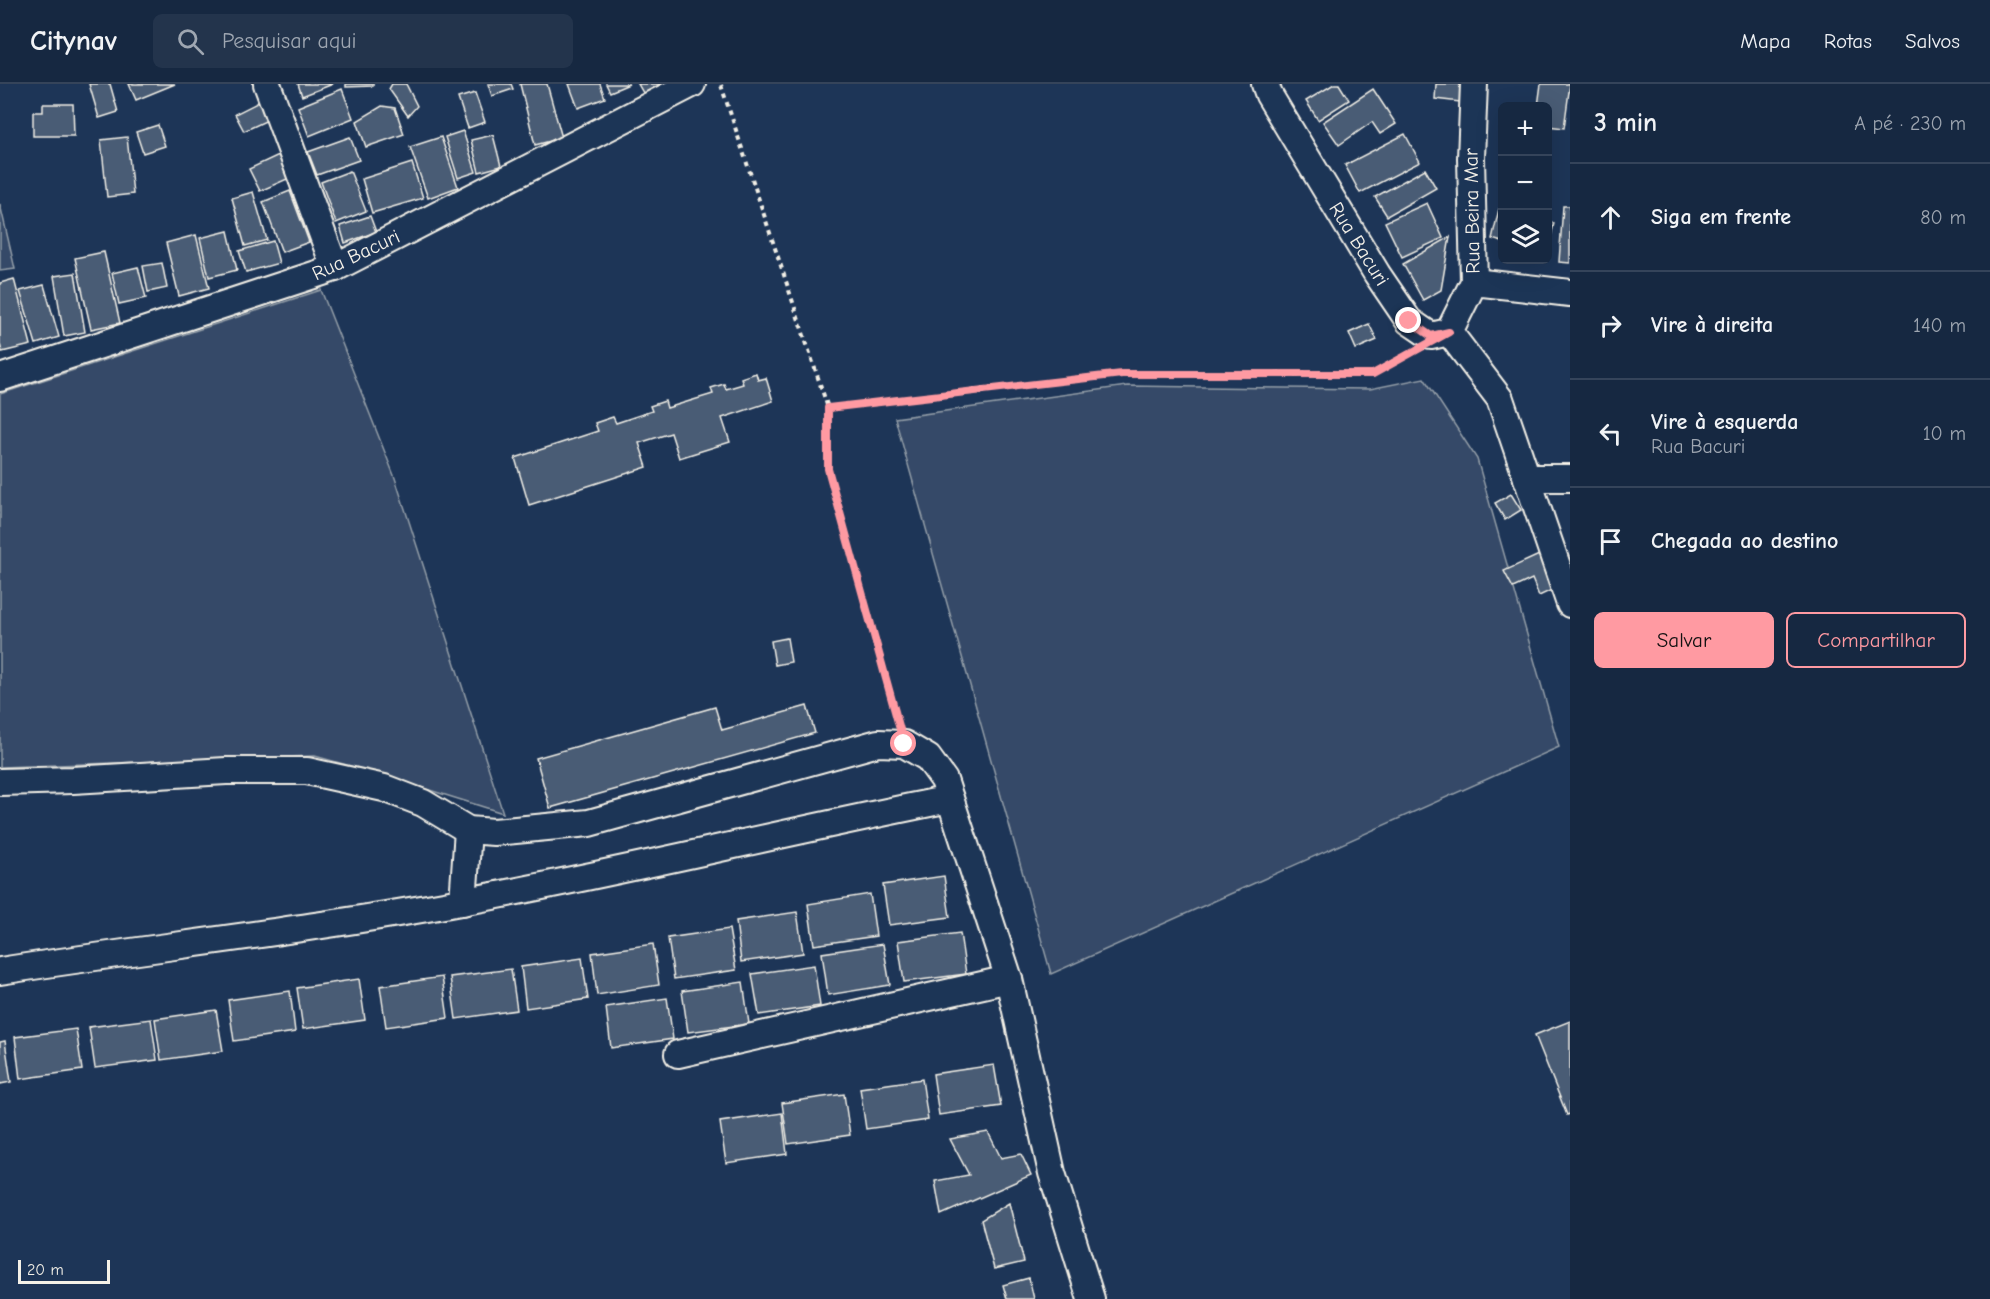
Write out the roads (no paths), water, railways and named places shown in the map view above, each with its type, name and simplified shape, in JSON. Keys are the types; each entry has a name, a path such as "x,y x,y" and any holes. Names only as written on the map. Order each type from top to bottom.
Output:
{"street":[{"path":"267,84 335,268"},
{"name":"Rua Bacuri","path":"0,378 335,268 692,84"},
{"name":"Rua Bacuri","path":"1265,84 1269,95 1377,274 1409,321 1431,336 1449,332"},
{"name":"Rua Beira Mar","path":"1449,332 1474,282 1471,158 1474,84"},
{"path":"1474,282 1570,293"},
{"path":"1449,332 1500,399 1570,604"},
{"path":"1527,478 1570,478"},
{"path":"0,782 226,771 308,771 384,788 423,803 468,830 494,832 589,823 878,743 904,744 928,759 944,780 1009,979 1052,1173 1090,1299"},
{"path":"0,971 464,902 837,821 950,799"},
{"path":"464,902 468,830"},
{"path":"678,1054 1009,979"}]}
